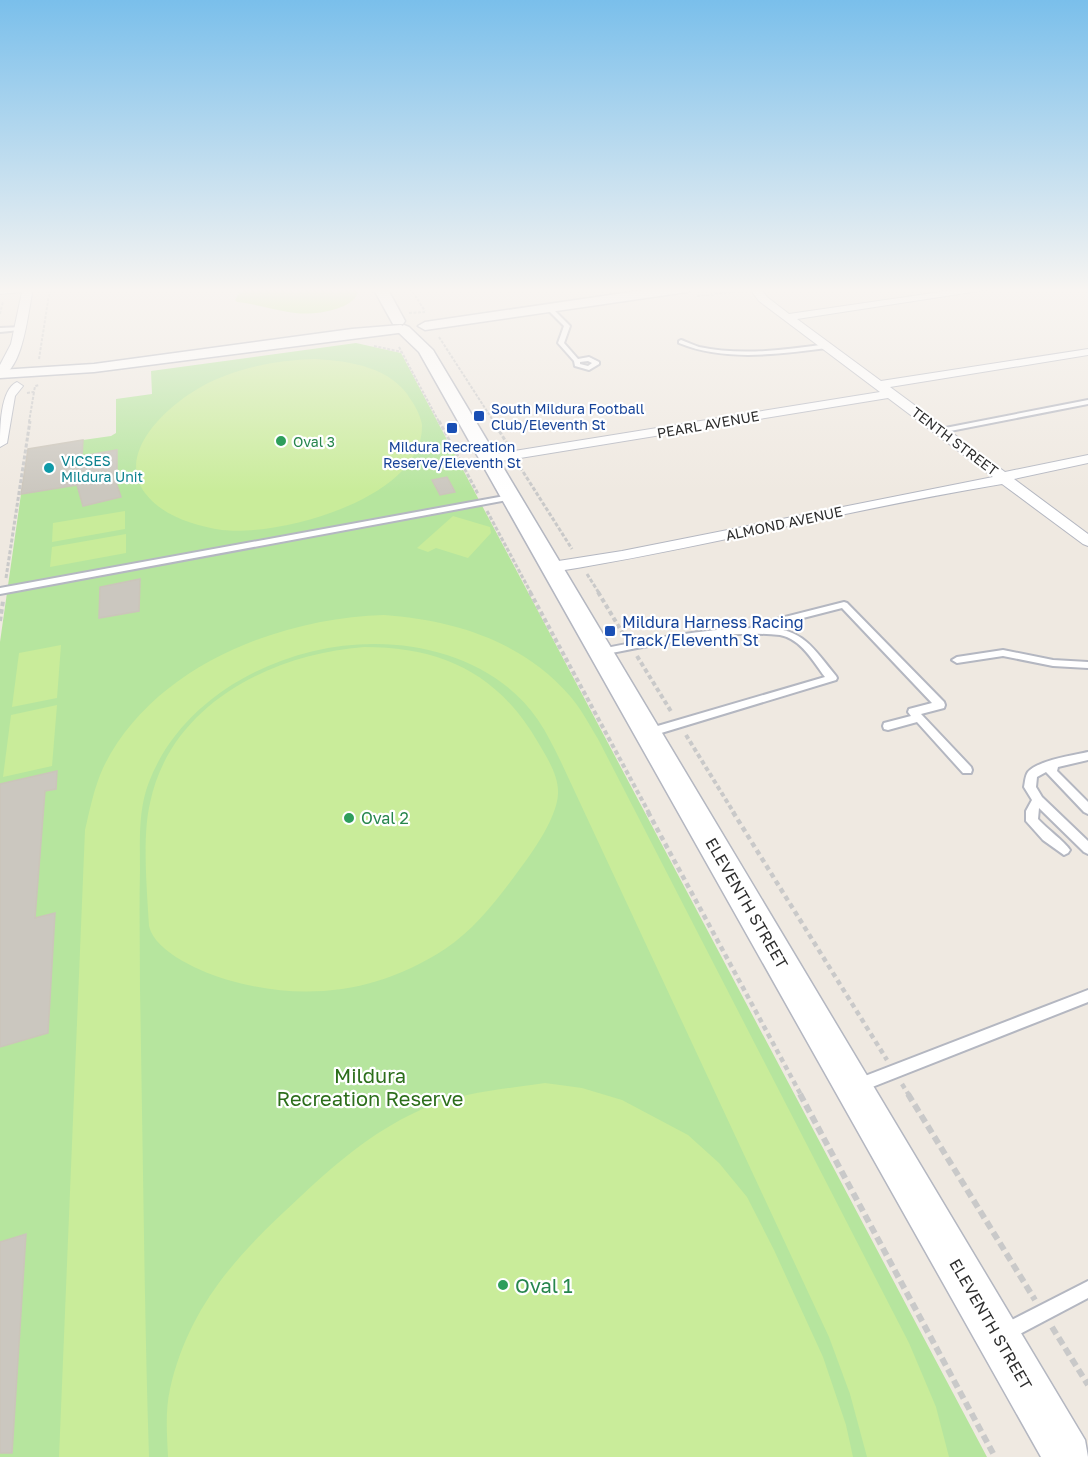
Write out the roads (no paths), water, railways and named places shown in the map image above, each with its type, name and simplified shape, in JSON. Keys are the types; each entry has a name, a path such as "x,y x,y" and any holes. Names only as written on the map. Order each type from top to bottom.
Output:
{"main road":[{"name":"ELEVENTH STREET","path":"431,356 502,459 496,499 567,568 616,650 647,733 1068,1457"}],"street":[{"path":"0,373 12,356"},
{"path":"20,356 27,378"},
{"path":"0,388 27,378 183,356"},
{"name":"TENTH STREET","path":"840,356 1086,538"},
{"name":"PEARL AVENUE","path":"502,459 833,402 929,380 1065,356"},
{"path":"0,373 27,378"},
{"path":"0,443 9,396 27,378"},
{"name":"ALMOND AVENUE","path":"567,568 1088,459"}],"lane":[{"path":"573,356 577,361"},
{"path":"940,430 1088,402"},
{"path":"2,591 496,499"},
{"path":"743,631 844,605 940,705 913,712 967,770"},
{"path":"616,650 704,633 743,631 790,634 798,639 832,678 647,733"},
{"path":"957,660 1003,652 1053,663 1088,665"},
{"path":"888,726 919,718"},
{"path":"1088,756 1053,764 1051,772 1088,809"},
{"path":"1052,768 1038,770 1029,780 1030,787 1038,800 1088,849"},
{"path":"1038,800 1032,811 1032,821 1064,850"},
{"path":"854,1087 1088,996"},
{"path":"998,1336 1088,1289"}],"place":[{"name":"South Mildura Football Club/Eleventh St","path":"479,416"},
{"name":"Mildura Recreation Reserve/Eleventh St","path":"452,428"},
{"name":"Oval 3","path":"281,441"},
{"name":"VICSES Mildura Unit","path":"49,468"},
{"name":"Mildura Harness Racing Track/Eleventh St","path":"610,631"},
{"name":"Oval 2","path":"349,818"},
{"name":"Oval 1","path":"503,1285"}],"park label":[{"name":"Mildura Recreation Reserve","path":"370,1086"}]}
